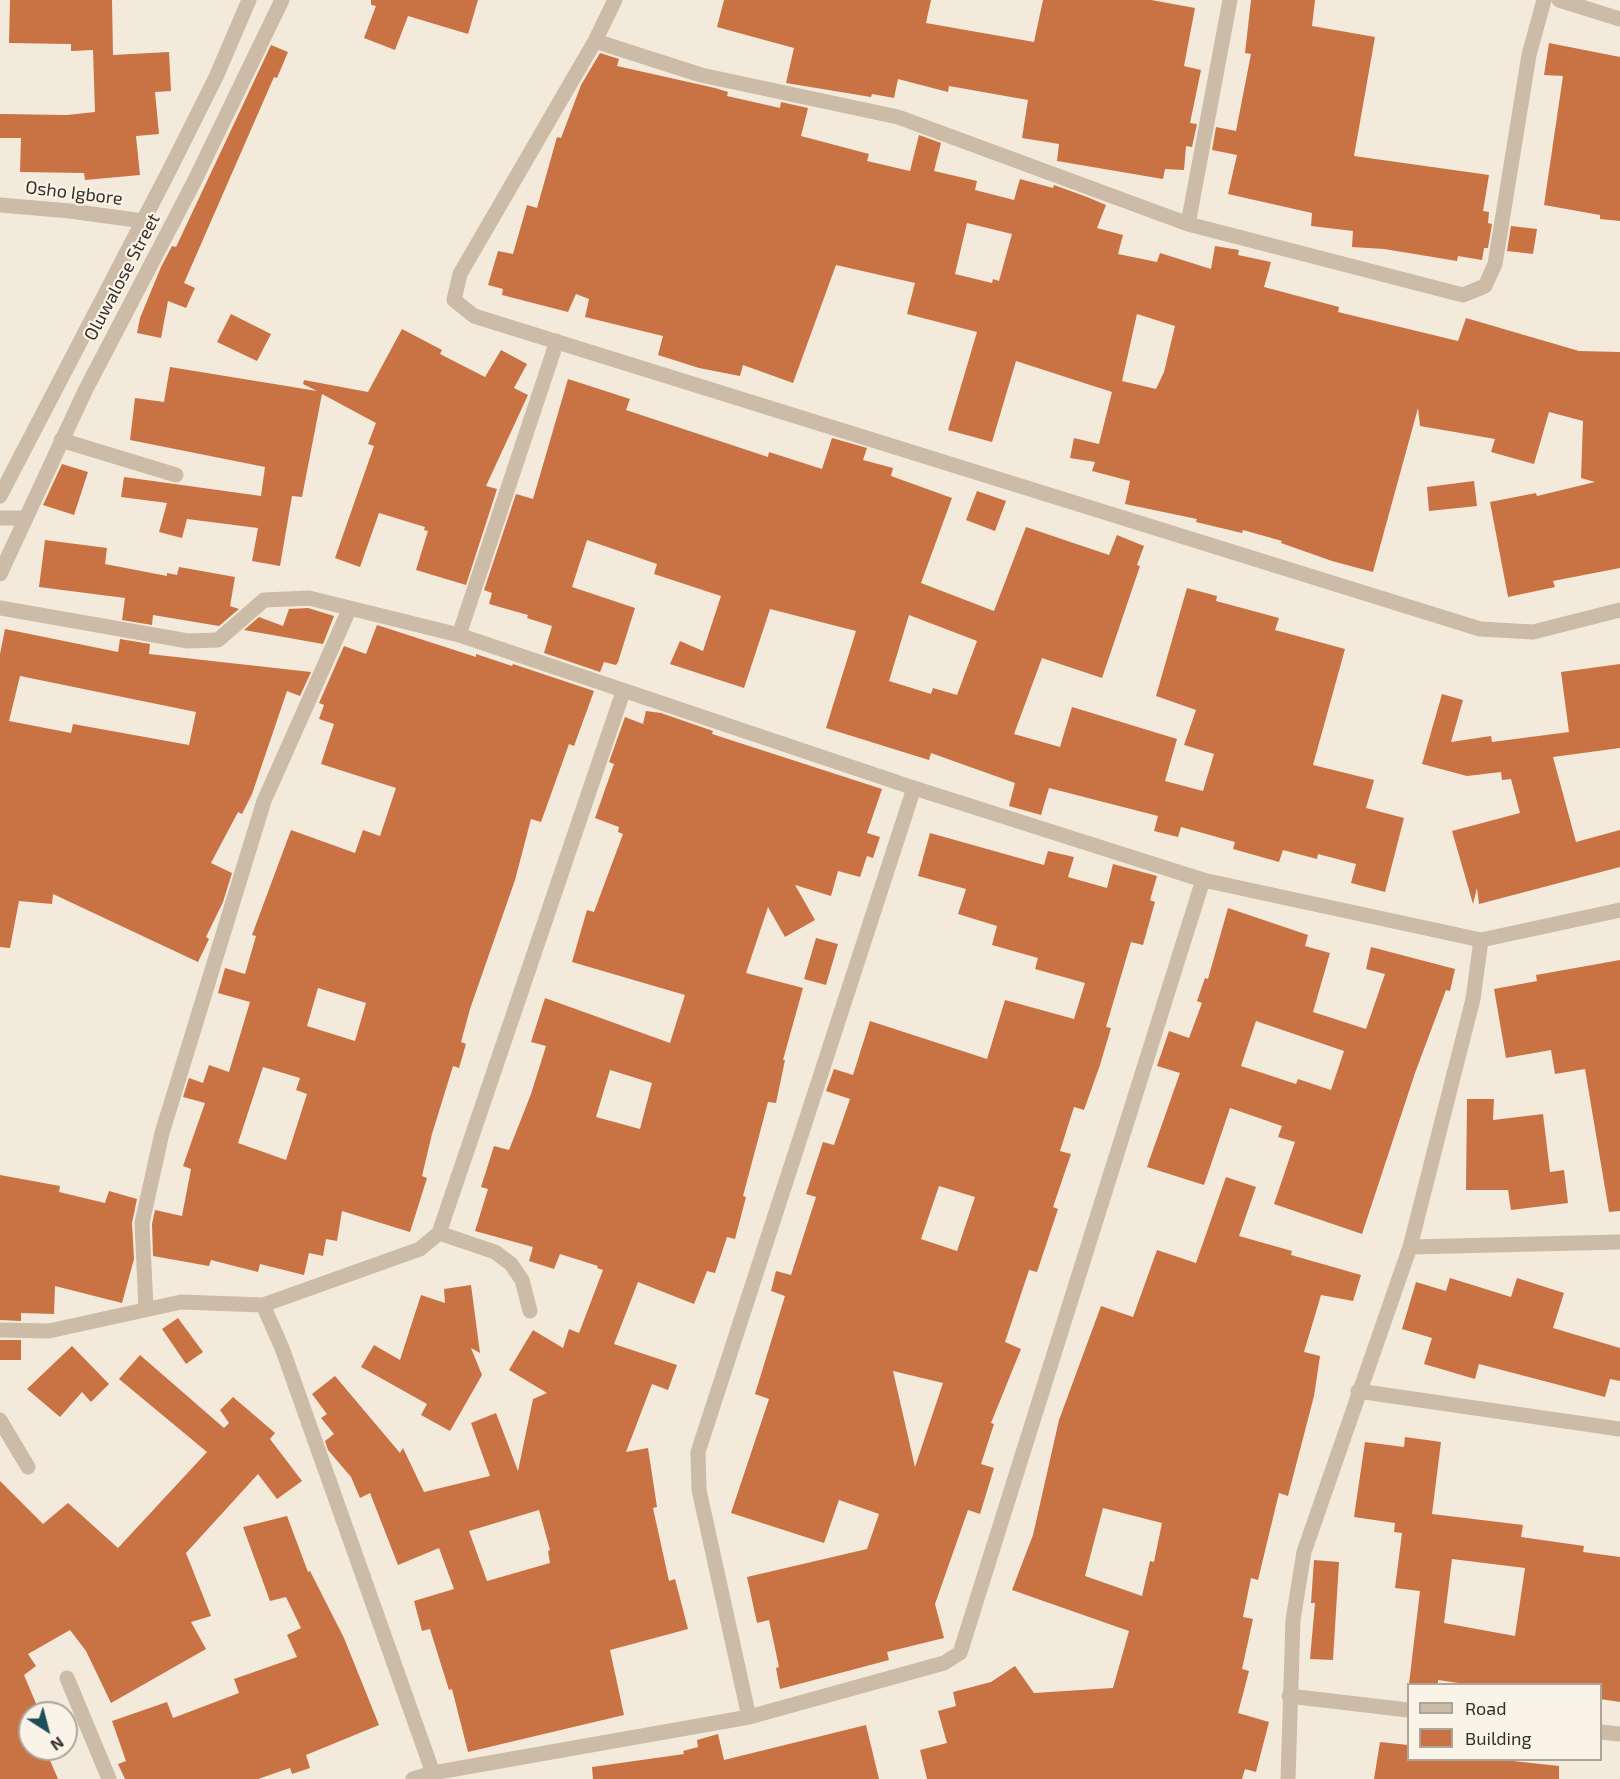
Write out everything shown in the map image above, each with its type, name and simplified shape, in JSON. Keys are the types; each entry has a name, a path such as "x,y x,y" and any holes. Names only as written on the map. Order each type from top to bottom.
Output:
{"street":[{"name":"Oluwalose Street","path":"0,496 169,171 216,76 249,0"},
{"name":"Oluwalose Street","path":"0,574 62,440 194,182 282,0"},
{"path":"615,0 595,41 460,274 454,300 474,316 1480,629 1533,632 1620,610"},
{"path":"1188,224 1230,0"},
{"path":"595,41 701,75 897,117 1188,224 1463,295 1485,286 1495,264 1528,55 1544,0"},
{"path":"1559,0 1620,19"},
{"path":"169,171 194,182"},
{"name":"Osho Igbore","path":"0,205 70,211 143,221"},
{"path":"459,634 557,341"},
{"path":"62,440 176,475"},
{"path":"0,518 24,518"},
{"path":"0,608 188,642 218,640 264,600 309,598 349,610 459,634 623,692 1203,880 1482,940 1620,910"},
{"path":"146,1308 142,1223 162,1133 264,801 349,610"},
{"path":"0,1330 49,1331 181,1302 263,1305 420,1249 439,1233 623,692"},
{"path":"749,1717 699,1490 698,1452 914,788"},
{"path":"413,1779 433,1773 749,1717 944,1663 960,1653 1203,880"},
{"path":"1288,1779 1293,1620 1304,1552 1358,1391 1410,1247 1473,999 1482,940"},
{"path":"439,1233 495,1252 512,1264 522,1280 530,1311"},
{"path":"1410,1247 1620,1242"},
{"path":"263,1305 282,1348 433,1773"},
{"path":"1358,1391 1620,1429"},
{"path":"0,1420 28,1467"},
{"path":"66,1678 109,1779"},
{"path":"1289,1696 1407,1710"},
{"path":"1602,1732 1620,1734"}],"building":[{"path":"10,0 112,0 113,55 169,52 171,91 155,92 159,134 136,136 140,175 85,180 84,173 20,172 21,138 0,138 0,114 67,115 95,112 93,50 71,51 71,44 9,43"},
{"path":"371,0 478,0 468,34 408,16 395,50 364,38 376,6 371,5"},
{"path":"724,0 931,0 926,23 1034,42 1043,0 1151,0 1195,8 1184,66 1201,70 1190,123 1197,124 1192,147 1186,146 1184,170 1165,169 1163,179 1057,161 1059,144 1022,138 1028,100 949,86 948,92 898,79 894,98 872,94 871,97 786,83 794,48 717,27"},
{"path":"1251,0 1315,0 1312,26 1375,37 1354,156 1489,175 1483,211 1489,212 1488,223 1492,224 1488,248 1484,248 1482,260 1458,256 1457,261 1384,249 1352,247 1353,231 1311,226 1312,213 1228,194 1237,155 1212,150 1216,127 1236,131 1251,54 1245,53"},
{"path":"1549,43 1620,57 1620,221 1600,219 1600,215 1544,205 1563,76 1544,75"},
{"path":"271,45 288,52 277,78 274,77 184,283 195,288 186,308 168,301 161,338 137,333 140,318 161,267 172,246 176,247"},
{"path":"600,53 619,59 617,66 715,88 728,92 727,96 780,108 781,102 808,108 801,136 869,154 867,161 910,171 919,135 941,143 934,171 977,181 975,190 1014,200 1020,179 1053,188 1054,185 1087,197 1106,205 1097,228 1123,235 1118,254 1157,262 1160,253 1211,269 1215,246 1239,250 1238,255 1271,262 1264,287 1339,307 1338,312 1458,341 1466,318 1579,351 1620,352 1620,568 1553,581 1555,587 1508,597 1490,502 1536,493 1537,496 1595,482 1581,478 1583,421 1549,412 1534,464 1491,452 1495,439 1420,426 1418,408 1373,572 1332,561 1281,543 1282,541 1243,530 1242,533 1196,522 1197,519 1125,504 1130,481 1092,471 1095,462 1070,458 1074,438 1099,444 1112,392 1016,361 992,442 948,430 977,332 907,314 915,283 836,265 793,383 743,365 740,376 699,368 658,355 663,336 585,317 589,299 576,294 568,312 502,295 503,289 488,285 498,251 513,254 527,205 537,208 557,137 561,138 581,85","holes":["967,223 1012,234 999,281 993,279 992,283 955,274","1137,314 1175,326 1164,372 1156,389 1122,381"]},
{"path":"1511,226 1537,229 1533,254 1507,251"},
{"path":"231,314 271,334 257,361 217,342"},
{"path":"402,329 442,350 440,354 485,377 501,350 527,364 514,388 528,395 486,486 497,489 466,585 416,570 428,531 424,530 425,527 379,513 360,567 335,558 374,446 368,444 376,423 322,394 302,497 292,496 280,566 252,561 258,528 187,519 182,538 159,532 167,503 121,497 124,477 261,496 265,467 130,440 135,398 164,402 170,367 317,391 303,384 304,380 368,392"},
{"path":"568,379 630,399 626,410 768,457 769,452 822,469 832,438 867,448 863,460 893,468 891,476 952,498 921,583 994,611 1026,527 1109,555 1117,535 1144,546 1137,565 1140,566 1102,678 1042,658 1014,734 1060,747 1072,707 1177,739 1165,781 1203,791 1214,754 1184,745 1196,710 1156,696 1187,588 1217,596 1216,601 1279,618 1275,630 1345,649 1313,765 1374,780 1366,808 1404,818 1385,892 1351,883 1356,864 1318,854 1317,859 1283,850 1279,862 1233,849 1235,842 1181,827 1178,837 1154,831 1158,816 1049,788 1041,815 1009,806 1015,783 931,753 929,760 826,728 856,631 770,609 744,688 670,664 680,641 703,651 721,596 654,574 657,564 587,540 572,587 635,608 618,662 616,665 604,662 600,672 544,653 552,626 527,618 528,615 489,604 492,593 484,590 516,494 533,499","holes":["909,615 977,641 957,695 933,688 931,694 889,681"]},
{"path":"62,464 88,472 74,515 43,505"},
{"path":"1474,481 1477,506 1429,511 1427,487"},
{"path":"977,491 1006,501 995,531 966,520"},
{"path":"45,540 107,548 105,564 167,576 167,573 177,575 179,567 235,577 230,606 239,609 219,626 153,615 152,625 122,620 125,598 39,587"},
{"path":"308,608 334,616 323,644 244,630 259,617 283,626 289,609"},
{"path":"377,625 476,657 476,654 512,666 513,664 594,691 574,746 569,744 541,822 531,819 515,880 470,1009 461,1042 466,1044 459,1068 453,1066 432,1134 422,1176 427,1178 410,1232 342,1211 337,1241 326,1239 323,1256 309,1253 304,1275 260,1264 258,1272 211,1260 209,1266 153,1256 152,1224 155,1210 182,1216 191,1169 183,1166 205,1103 183,1097 189,1078 203,1083 209,1065 229,1072 250,1002 218,993 225,968 245,974 256,936 252,935 291,830 355,853 363,830 380,836 396,788 321,764 334,724 319,719 324,705 319,703 344,646 366,654","holes":["318,988 366,1003 355,1041 307,1026","263,1067 300,1078 296,1090 307,1094 286,1160 238,1143"]},
{"path":"5,629 118,652 120,639 150,644 149,654 311,672 300,696 287,691 252,794 242,814 238,812 211,863 232,873 223,902 206,937 209,939 198,962 53,894 52,904 19,901 10,948 0,947 0,654","holes":["20,676 196,712 189,745 73,724 71,733 9,721"]},
{"path":"1620,664 1620,748 1553,757 1576,842 1620,830 1620,867 1479,904 1477,888 1473,904 1452,831 1520,813 1511,779 1502,780 1501,772 1467,776 1422,764 1442,694 1463,700 1451,742 1491,736 1492,742 1569,732 1561,672"},
{"path":"646,711 661,713 713,731 712,734 882,789 867,833 880,837 873,858 867,856 860,877 838,871 831,896 795,885 815,920 785,937 768,907 746,973 803,988 783,1060 785,1060 776,1103 768,1102 743,1196 746,1197 735,1239 727,1237 715,1273 707,1271 694,1304 638,1282 614,1344 677,1365 668,1390 652,1384 626,1452 648,1448 657,1507 653,1508 669,1581 675,1579 688,1629 610,1650 624,1715 468,1752 452,1689 449,1690 430,1629 422,1631 414,1601 454,1589 439,1548 398,1565 370,1493 360,1498 351,1477 328,1450 325,1441 334,1434 321,1418 327,1414 312,1394 335,1376 400,1453 403,1448 424,1492 490,1476 471,1423 496,1413 518,1471 533,1399 547,1393 509,1370 533,1330 563,1348 569,1329 579,1333 603,1270 597,1268 598,1266 560,1254 554,1269 529,1261 533,1247 475,1231 488,1189 481,1187 494,1146 509,1150 531,1094 546,1046 531,1042 545,998 670,1043 685,995 572,962 587,910 594,912 623,834 618,832 619,827 595,818 614,764 609,762 625,717 643,724","holes":["610,1070 652,1083 640,1129 596,1117","539,1510 550,1550 548,1551 550,1563 487,1581 469,1531"]},
{"path":"930,833 1044,865 1048,851 1074,857 1068,877 1107,888 1113,864 1157,876 1150,900 1155,902 1143,945 1131,942 1106,1027 1111,1028 1100,1065 1084,1110 1074,1107 1060,1151 1071,1154 1053,1207 1058,1209 1037,1272 1029,1270 1005,1342 1021,1349 991,1423 994,1424 981,1464 994,1468 980,1514 968,1510 935,1604 944,1638 887,1652 889,1660 780,1689 776,1668 779,1667 769,1620 757,1623 747,1577 867,1549 879,1514 839,1500 824,1543 731,1513 769,1399 755,1394 785,1296 771,1291 776,1271 791,1275 816,1197 806,1194 823,1142 834,1145 850,1099 826,1091 834,1069 853,1075 870,1021 987,1059 1005,1000 1074,1019 1085,983 1035,969 1038,958 992,945 997,926 958,914 966,889 918,876","holes":["939,1186 975,1197 957,1251 921,1239","893,1371 943,1383 915,1467"]},
{"path":"1228,908 1308,935 1305,946 1330,953 1313,1012 1366,1029 1385,974 1366,969 1371,947 1455,969 1450,991 1446,990 1415,1073 1362,1234 1274,1204 1295,1142 1278,1137 1282,1126 1230,1108 1204,1185 1147,1167 1180,1073 1157,1066 1169,1031 1189,1038 1202,1003 1197,1001 1205,978 1208,979","holes":["1256,1021 1344,1051 1331,1090 1298,1079 1296,1084 1241,1066"]},
{"path":"816,938 838,944 826,985 804,979"},
{"path":"1620,960 1620,1211 1609,1212 1585,1069 1555,1074 1551,1050 1506,1058 1494,989 1537,981 1536,975"},
{"path":"1467,1099 1494,1099 1493,1120 1543,1114 1550,1172 1564,1170 1568,1203 1511,1210 1508,1190 1466,1190"},
{"path":"0,1175 60,1186 59,1192 105,1203 109,1191 137,1199 132,1223 134,1259 122,1303 55,1286 54,1314 21,1313 21,1321 0,1320"},
{"path":"1226,1177 1256,1187 1239,1236 1292,1251 1291,1255 1361,1275 1353,1301 1321,1295 1304,1352 1320,1356 1314,1396 1288,1496 1279,1493 1258,1580 1251,1578 1243,1617 1253,1619 1242,1669 1249,1671 1238,1713 1269,1722 1256,1772 1245,1769 1242,1779 927,1779 920,1750 947,1743 938,1711 956,1706 953,1692 991,1682 1015,1666 1034,1693 1113,1688 1129,1631 1012,1590 1033,1535 1059,1420 1101,1306 1133,1317 1157,1250 1196,1263","holes":["1103,1508 1162,1523 1154,1562 1150,1561 1142,1596 1085,1576"]},
{"path":"1450,1278 1511,1297 1517,1278 1564,1293 1553,1328 1620,1348 1620,1381 1610,1379 1605,1397 1479,1364 1475,1379 1424,1364 1432,1338 1402,1329 1416,1282 1446,1291"},
{"path":"471,1285 480,1353 471,1348 482,1375 450,1431 421,1415 427,1404 361,1367 374,1345 400,1360 421,1295 445,1303 444,1289"},
{"path":"178,1318 203,1352 186,1364 162,1329"},
{"path":"0,1340 21,1340 21,1360 0,1360"},
{"path":"72,1346 109,1384 91,1402 82,1392 60,1417 27,1389"},
{"path":"140,1355 224,1428 229,1423 220,1410 233,1397 275,1433 270,1439 302,1481 277,1499 258,1474 186,1553 211,1616 191,1622 206,1649 111,1703 86,1651 70,1630 28,1654 36,1666 24,1675 35,1701 18,1701 18,1761 50,1761 58,1779 0,1779 0,1481 43,1524 68,1503 118,1548 207,1452 119,1379"},
{"path":"1405,1437 1441,1442 1432,1514 1523,1525 1521,1537 1584,1546 1583,1552 1620,1557 1620,1702 1602,1699 1602,1683 1458,1683 1438,1680 1438,1683 1409,1683 1420,1591 1395,1588 1402,1533 1394,1532 1395,1523 1354,1517 1365,1442 1404,1447","holes":["1452,1559 1525,1568 1515,1636 1444,1623"]},
{"path":"287,1516 308,1572 310,1571 344,1638 379,1725 306,1755 310,1768 292,1774 290,1768 258,1779 125,1779 118,1764 126,1761 112,1721 167,1702 173,1718 239,1693 234,1679 297,1657 287,1635 301,1628 286,1597 270,1601 243,1527"},
{"path":"1314,1560 1339,1562 1333,1660 1310,1659 1315,1603 1311,1603"},
{"path":"866,1725 879,1779 593,1779 592,1767 684,1754 683,1751 698,1747 697,1740 718,1734 724,1760"},
{"path":"1380,1742 1407,1745 1407,1761 1513,1761 1559,1766 1559,1779 1374,1779"}]}
